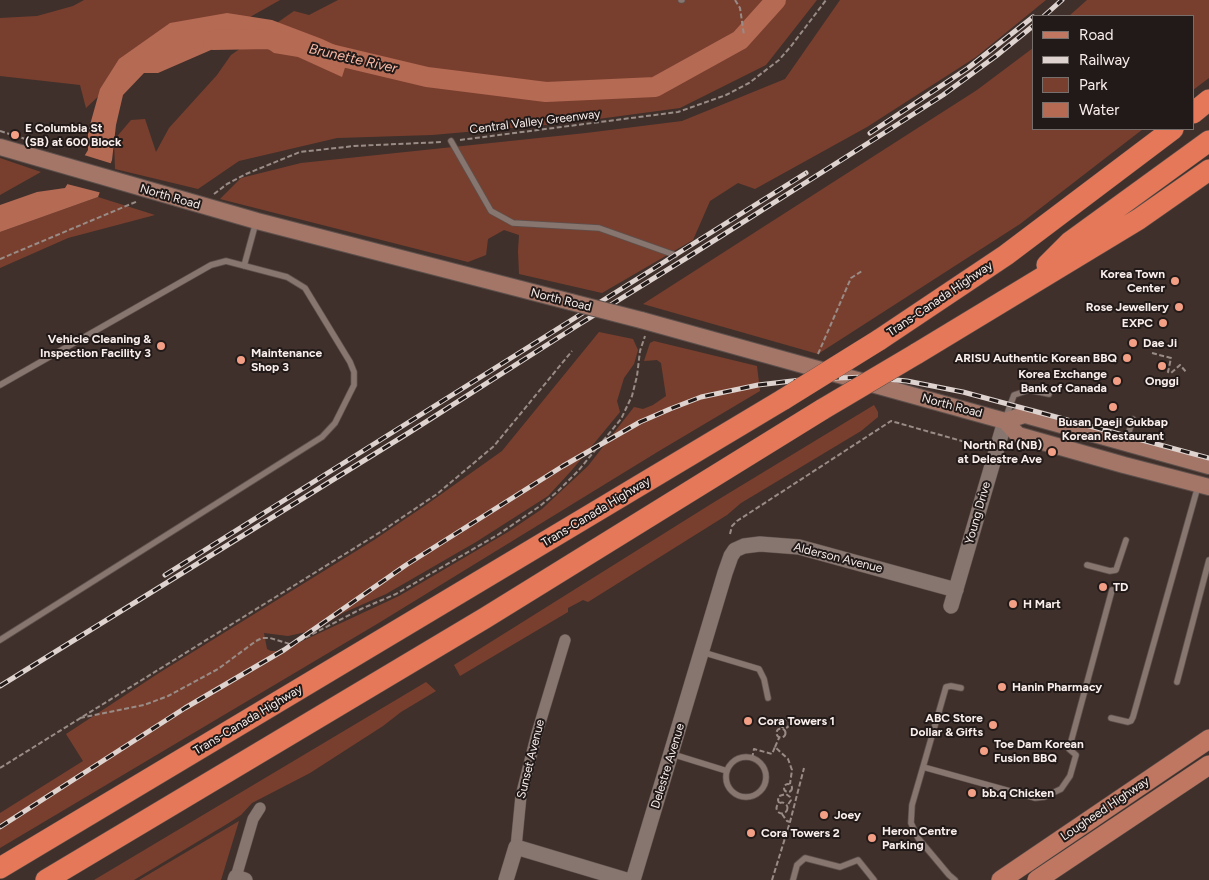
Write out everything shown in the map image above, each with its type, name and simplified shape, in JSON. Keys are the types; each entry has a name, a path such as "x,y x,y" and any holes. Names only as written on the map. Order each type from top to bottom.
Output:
{"highway":[{"path":"1194,112 1209,100"},
{"name":"Trans-Canada Highway","path":"0,868 879,340 1006,255 1172,130"},
{"path":"1006,255 1081,219 1209,131"},
{"path":"1022,290 1070,242 1209,141"},
{"path":"46,880 485,618 823,409 1138,219 1209,170"}],"main road":[{"name":"North Road","path":"0,147 257,221 727,342 1005,421 1018,435 1204,486"},
{"name":"North Road","path":"1005,421 1024,415 1209,466"},
{"path":"1101,437 1119,463 1154,452"},
{"name":"Lougheed Highway","path":"1001,880 1209,739"},
{"name":"Lougheed Highway","path":"1037,880 1209,765"}],"street":[{"name":"Young Drive","path":"952,606 1005,421"},
{"name":"Alderson Avenue","path":"702,652 729,560 735,550 744,546 775,544 807,548 956,590"},
{"name":"Sunset Avenue","path":"506,880 516,847 521,796 537,732 565,640"},
{"name":"Delestre Avenue","path":"633,880 702,652"},
{"path":"239,879 253,819 260,808"},
{"path":"516,847 626,880"}],"lane":[{"path":"451,141 491,210 513,224 599,228 675,255"},
{"path":"244,266 257,221"},
{"path":"0,385 211,265 226,261 287,277 305,288 350,362 354,372 354,385 335,423 322,437 0,640"},
{"path":"1005,421 1014,395 1033,390 1049,394"},
{"path":"1125,443 1133,419"},
{"path":"1111,718 1131,721 1204,486"},
{"path":"1087,565 1110,571 1116,570 1126,540"},
{"path":"1177,682 1209,560"},
{"path":"923,767 1035,798 1044,797 1061,789 1070,776 1076,755 1069,749 1112,590"},
{"path":"702,652 758,668 764,680 768,698"},
{"path":"955,880 950,878 918,838 911,823 912,805 946,687 961,688"},
{"path":"672,754 727,770"},
{"path":"742,757 752,758 760,763 766,776 762,788 752,796 740,796 730,789 727,783 727,770 735,760 742,757"},
{"path":"793,880 797,865 805,858 840,867 858,860 874,880"}],"path":[{"path":"735,0 740,8 744,35"},
{"name":"Central Valley Greenway","path":"214,194 227,184 246,174 300,152 354,146 451,141 678,112 726,96 749,83 779,60 826,0"},
{"path":"0,259 157,193"},
{"path":"814,368 820,348 851,278 862,271"},
{"path":"80,718 144,705 168,696 218,669 262,638 270,638 290,644 301,640 361,609 396,594 499,534 540,506 558,491 599,447 621,419 632,396 640,350"},
{"path":"0,768 382,531 437,494 494,446 572,351"},
{"path":"1152,353 1171,358 1168,372 1171,373 1180,365 1187,373"},
{"path":"730,534 732,526 737,521 891,421 983,447"},
{"path":"752,758 754,749 772,754 780,737 785,735 784,728 779,729 777,732 780,737"},
{"path":"775,747 788,759 792,770 790,784 792,788 799,790"},
{"path":"772,880 804,768"},
{"path":"782,814 786,812 791,800 785,790 785,786 790,784"},
{"path":"790,822 776,810 776,806 779,803 780,796 792,788"},
{"path":"779,803 787,806"}],"green space":[{"path":"84,0 280,0 220,34 125,71 86,108 80,85 0,76 0,18 37,16 73,6"},
{"path":"338,0 817,0 766,65 680,108 568,123 432,135 337,138 239,161 198,189 115,169 114,140 131,120 145,119 156,152 169,128 217,75 231,55 294,11 309,15"},
{"path":"840,0 1046,0 976,57 867,127 755,189 738,183 710,201 693,240 602,293 519,274 519,235 504,230 488,239 486,255 468,262 220,199 241,178 301,163 682,121 785,79"},
{"path":"1087,0 1209,0 1209,78 1194,89 1194,15 1070,15"},
{"path":"1032,49 1032,130 1142,130 1020,224 818,354 643,304 977,90"},
{"path":"0,158 41,172 0,195"},
{"path":"98,197 155,215 68,238 0,268 0,232"},
{"path":"599,332 633,339 638,350 634,364 624,378 617,401 620,412 548,496 476,542 386,594 343,613 315,630 288,636 264,633 267,649 281,651 399,596 508,532 542,509 588,466 634,407 643,409 666,396 661,363 657,360 644,361 650,343 654,341 757,366 760,391 377,624 0,848 0,813 83,761 66,734 159,673 374,540 502,451"},
{"path":"874,405 878,412 878,417 861,431 741,503 727,515 588,602 583,600 568,608 568,612 460,676 454,665 711,504"},
{"path":"426,682 436,691 310,773 252,803 241,815 134,880 94,880"},
{"path":"239,821 221,880 139,880"}],"water":[{"path":"227,13 272,20 350,52 342,77 298,57 274,53 251,37 227,43 158,73 144,73 123,95 116,125 112,160 98,197 0,232 0,205 37,192 65,188 88,150 88,132 100,89 119,59 170,23"}],"pier":[{"path":"84,155 113,164 102,193 67,184"}],"waterway":[{"name":"Brunette River","path":"322,52 427,77 546,92 655,87 740,40 776,0"},
{"name":"Brunette River","path":"213,40 268,39 281,42"}],"railway":[{"path":"1045,15 1062,0"},
{"path":"870,133 968,68 1032,18"},
{"path":"0,686 410,432 884,133 943,95 1032,27"},
{"path":"165,575 806,173"},
{"path":"0,827 185,708 284,650 406,565 563,466 640,422 701,397 758,385 809,379 866,377 907,381 963,392 1209,458"}],"place":[{"name":"E Columbia St (SB) at 600 Block","path":"15,135"},
{"name":"Korea Town Center","path":"1175,281"},
{"name":"Rose Jewellery","path":"1179,307"},
{"name":"EXPC","path":"1163,323"},
{"name":"Dae Ji","path":"1133,343"},
{"name":"Vehicle Cleaning & Inspection Facility 3","path":"161,346"},
{"name":"ARISU Authentic Korean BBQ","path":"1127,358"},
{"name":"Maintenance Shop 3","path":"241,360"},
{"name":"Onggi","path":"1162,366"},
{"name":"Korea Exchange Bank of Canada","path":"1117,381"},
{"name":"Busan Daeji Gukbap Korean Restaurant","path":"1113,407"},
{"name":"North Rd (NB) at Delestre Ave","path":"1052,452"},
{"name":"TD","path":"1103,587"},
{"name":"H Mart","path":"1013,604"},
{"name":"Hanin Pharmacy","path":"1002,687"},
{"name":"Cora Towers 1","path":"748,721"},
{"name":"ABC Store Dollar & Gifts","path":"993,725"},
{"name":"Toe Dam Korean Fusion BBQ","path":"984,751"},
{"name":"bb.q Chicken","path":"972,793"},
{"name":"Joey","path":"824,815"},
{"name":"Cora Towers 2","path":"751,833"},
{"name":"Heron Centre Parking","path":"872,838"}]}
